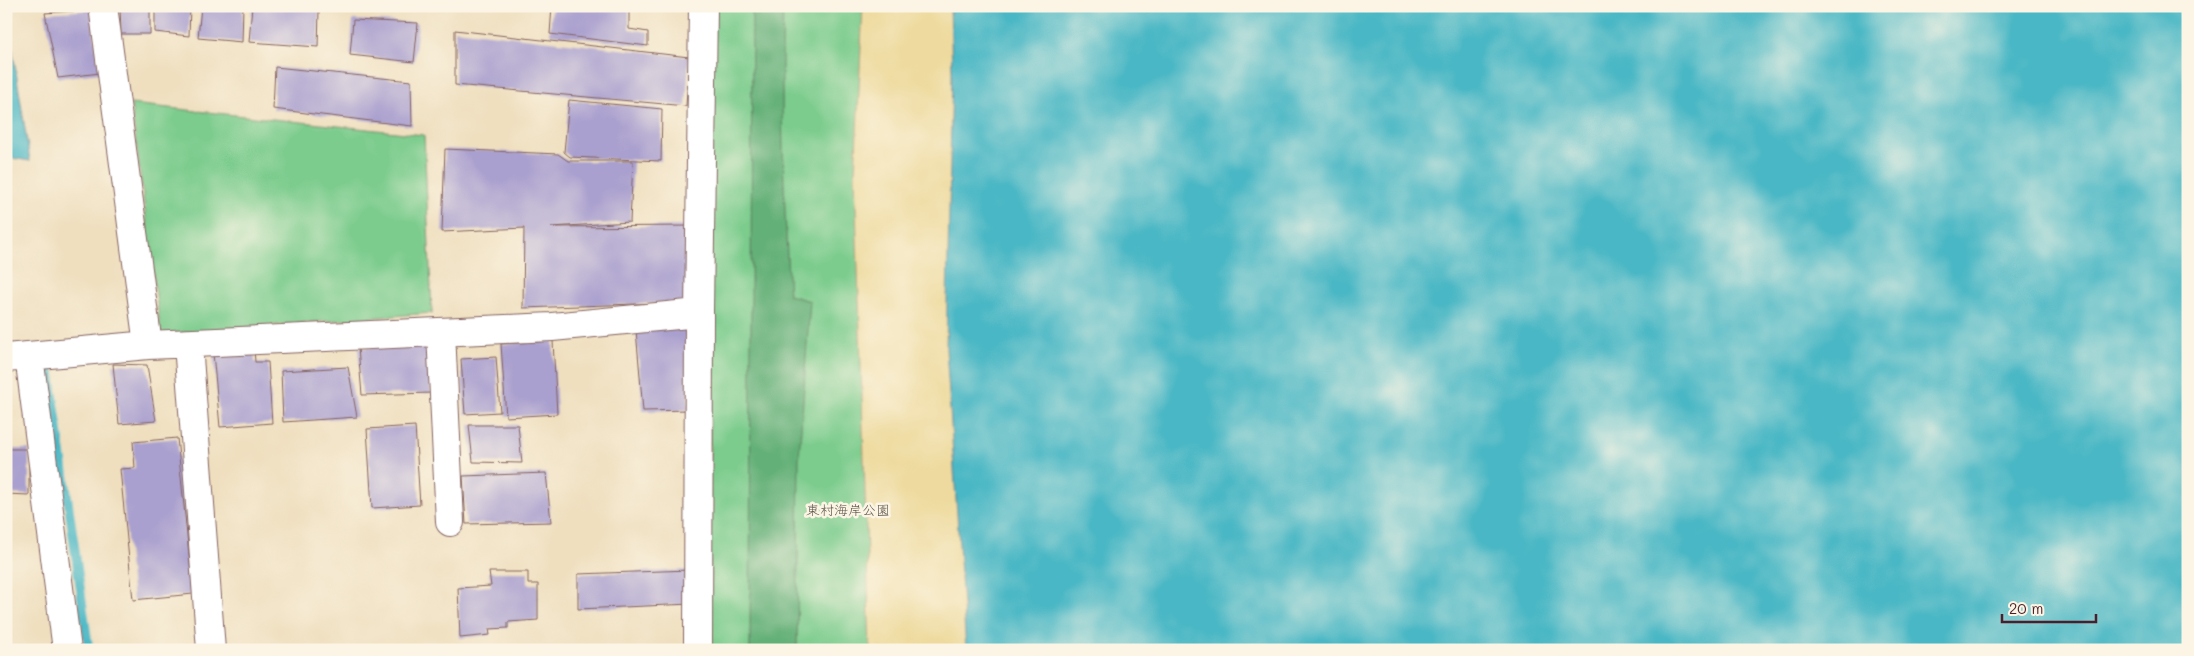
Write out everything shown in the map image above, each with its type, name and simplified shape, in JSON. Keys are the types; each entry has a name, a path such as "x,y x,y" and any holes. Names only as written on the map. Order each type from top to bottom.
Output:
{"street":[{"path":"103,6 148,345"},
{"path":"698,650 699,313 703,6"},
{"path":"67,650 18,357 148,345 552,327 699,313"},
{"path":"441,332 450,522"},
{"path":"188,344 211,650"}],"green space":[{"name":"東村海岸公園","path":"711,6 984,6 989,650 709,650"},
{"path":"752,6 783,6 783,151 789,295 810,301 799,458 797,650 750,650"},
{"path":"131,104 424,135 432,313 161,334"}],"sand":[{"path":"863,6 986,6 994,650 870,650 855,174"}],"water":[{"path":"950,6 2188,6 2188,650 966,650 946,349 952,72"},
{"path":"6,7 30,161 12,158 6,121"}],"building":[{"path":"120,6 150,6 150,34 121,34"},
{"path":"155,6 190,6 189,36 155,32"},
{"path":"201,6 243,6 242,42 198,38"},
{"path":"252,6 319,10 318,47 249,42"},
{"path":"552,6 629,6 629,29 648,32 648,46 550,34"},
{"path":"91,10 100,73 58,78 45,13"},
{"path":"353,20 418,23 414,62 350,55"},
{"path":"455,30 689,57 686,106 455,85"},
{"path":"275,67 411,81 412,126 273,109"},
{"path":"569,100 662,109 661,161 570,157 564,152"},
{"path":"445,149 558,154 568,161 633,161 630,222 551,227 693,226 691,302 523,308 524,228 442,232"},
{"path":"686,327 689,410 643,411 636,330"},
{"path":"553,341 557,414 506,417 501,344"},
{"path":"428,346 431,393 362,395 358,348"},
{"path":"254,349 255,362 268,362 272,423 220,427 213,353"},
{"path":"496,357 500,412 465,414 461,359"},
{"path":"113,364 147,365 156,421 119,424"},
{"path":"348,367 357,417 283,422 281,371"},
{"path":"469,425 518,425 522,463 473,462"},
{"path":"415,426 420,505 372,508 367,429"},
{"path":"177,438 193,594 133,600 120,469 135,468 133,442"},
{"path":"6,449 29,449 29,495 6,494"},
{"path":"546,473 551,522 466,524 463,476"},
{"path":"690,570 691,604 578,609 578,574"},
{"path":"489,572 528,572 528,584 538,584 538,620 508,622 508,628 489,629 490,635 460,638 458,588 491,586"}],"waterway":[{"path":"50,372 89,650"}]}
